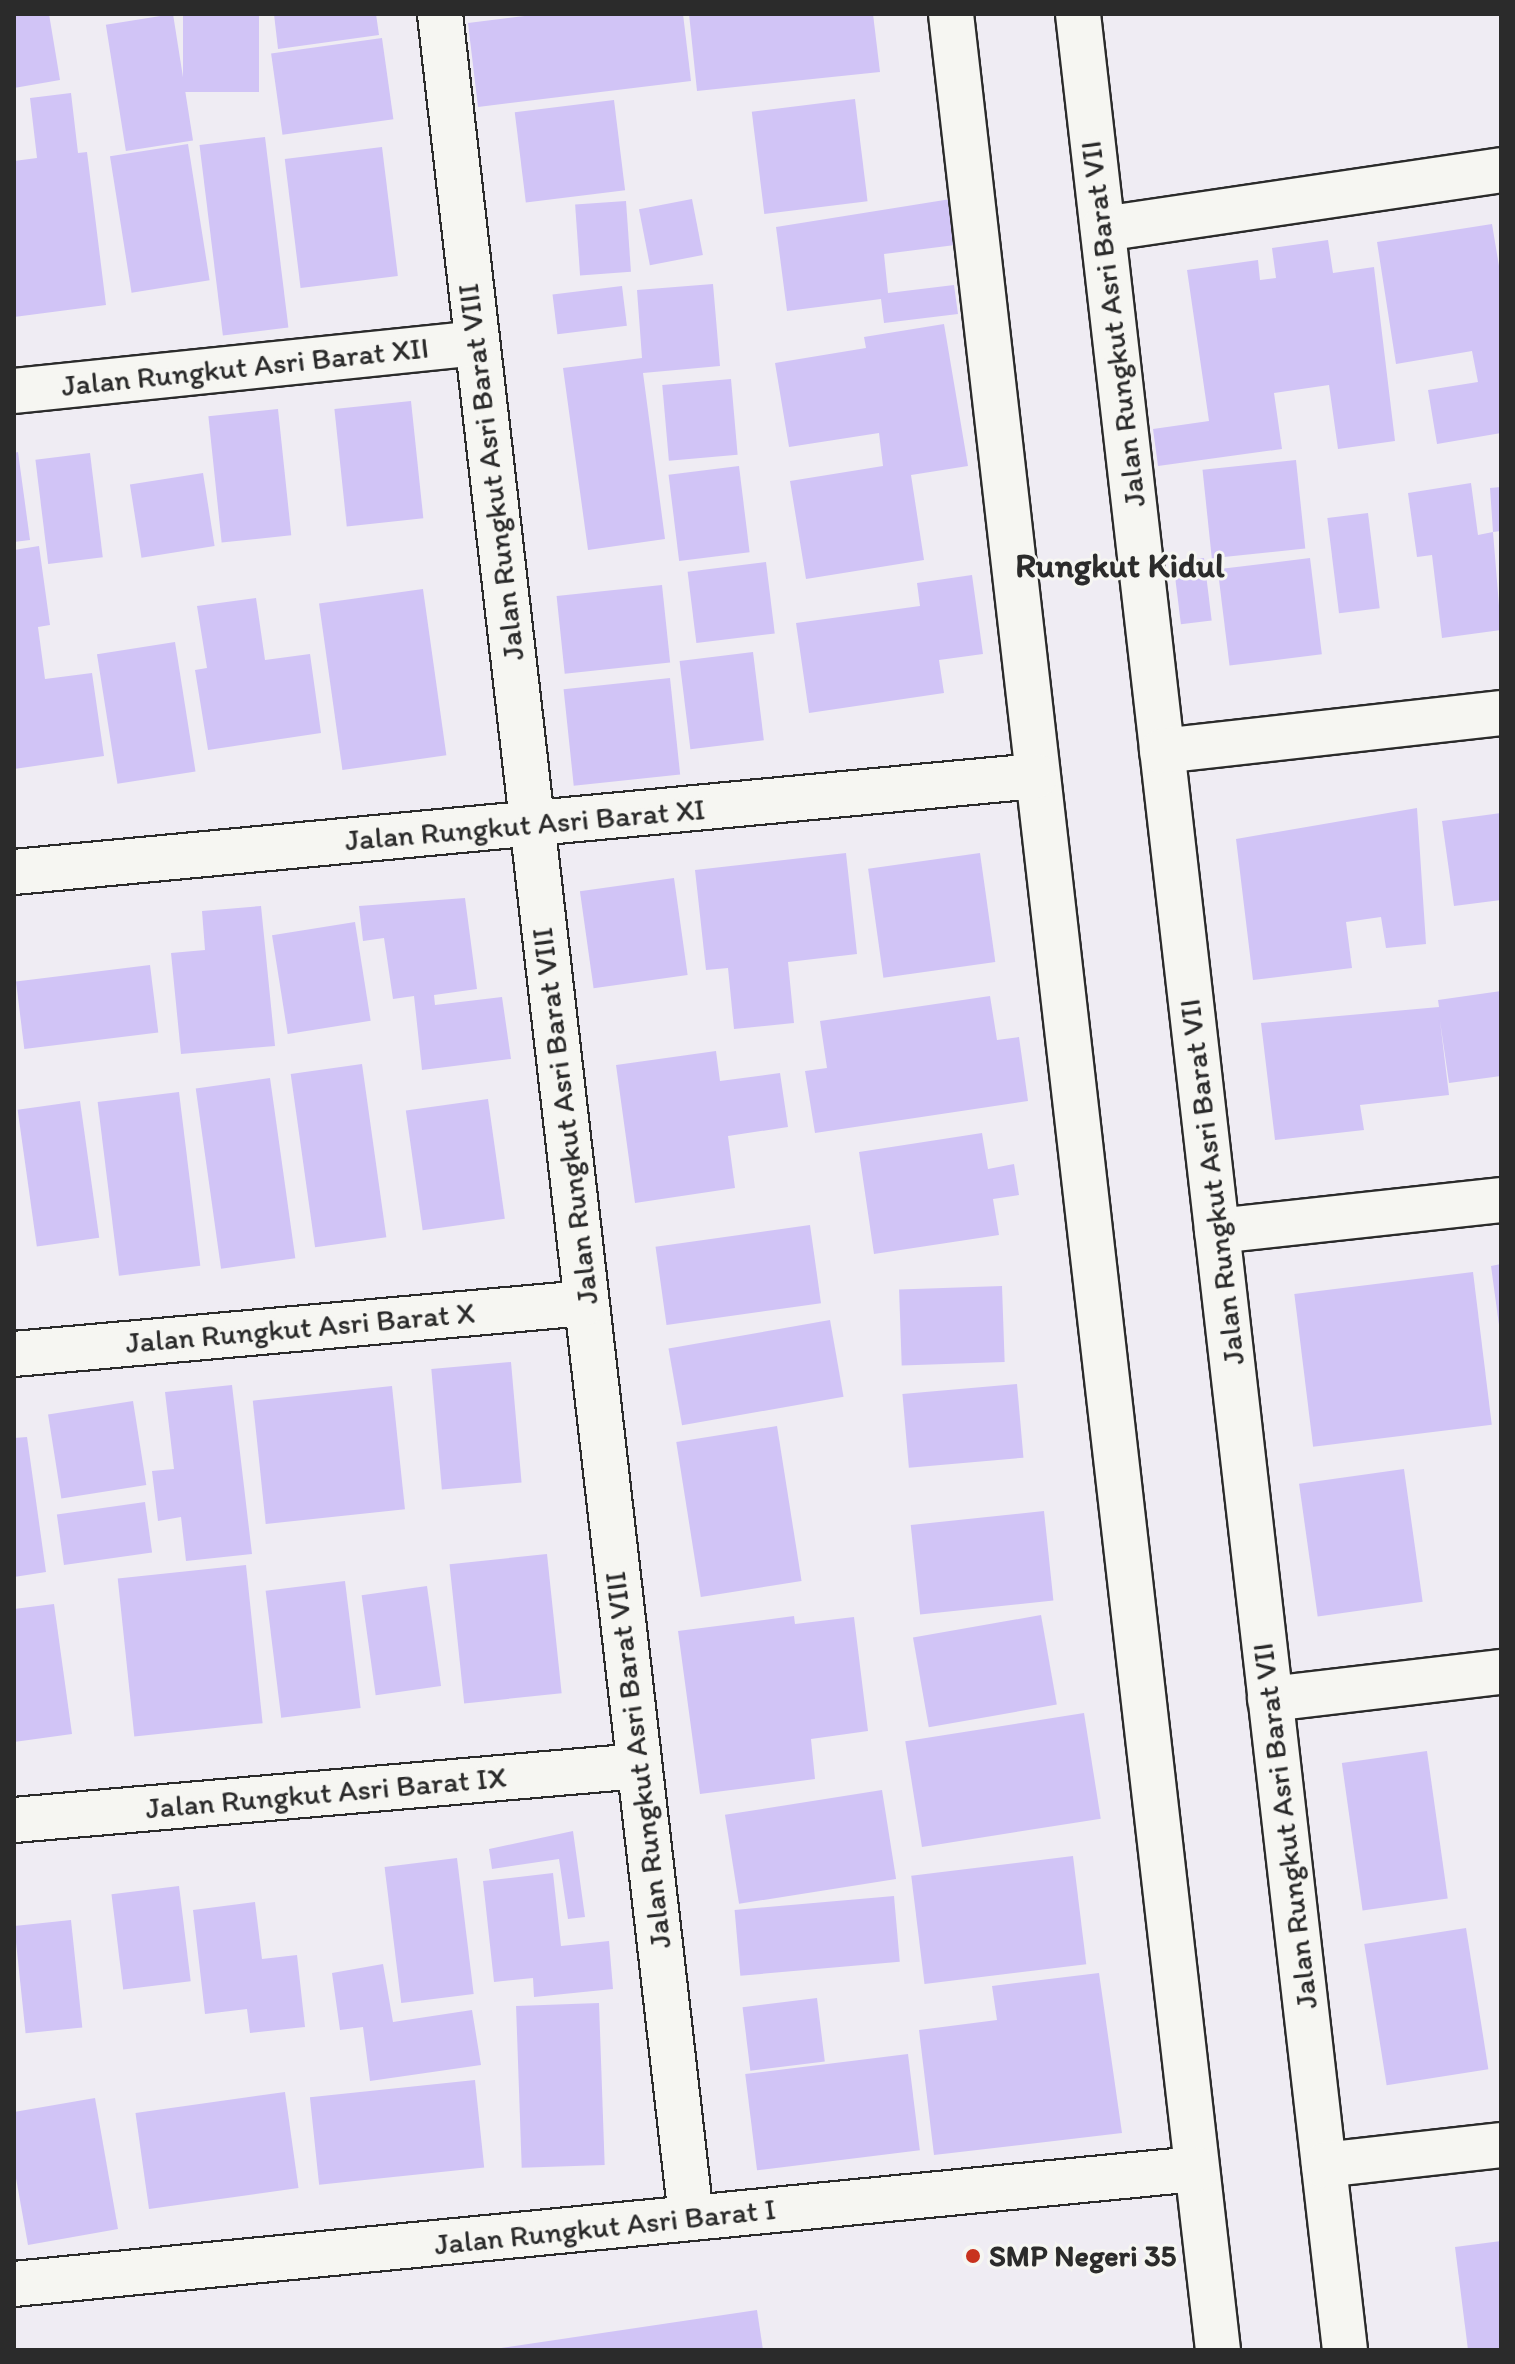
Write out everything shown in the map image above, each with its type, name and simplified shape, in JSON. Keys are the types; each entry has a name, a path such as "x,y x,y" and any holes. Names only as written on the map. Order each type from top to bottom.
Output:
{"street":[{"name":"Jalan Rungkut Asri Barat VIII","path":"440,14 691,2218"},
{"path":"951,14 1035,776 1218,2350"},
{"name":"Jalan Rungkut Asri Barat VII","path":"1078,14 1345,2350"},
{"path":"1103,229 1501,170"},
{"name":"Jalan Rungkut Asri Barat XII","path":"14,391 477,343"},
{"path":"1162,751 1501,713"},
{"name":"Jalan Rungkut Asri Barat XI","path":"14,872 1035,776"},
{"path":"1217,1231 1501,1200"},
{"name":"Jalan Rungkut Asri Barat X","path":"14,1354 586,1303"},
{"path":"1270,1699 1501,1672"},
{"name":"Jalan Rungkut Asri Barat IX","path":"14,1820 639,1766"},
{"path":"1324,2165 1501,2145"},
{"name":"Jalan Rungkut Asri Barat I","path":"14,2284 1196,2169"}],"building":[{"path":"14,14 49,14 60,80 14,88"},
{"path":"173,14 193,140 126,151 106,25"},
{"path":"183,14 259,14 259,92 183,92"},
{"path":"274,14 376,14 379,35 278,49"},
{"path":"541,14 683,14 691,81 478,107 468,23"},
{"path":"689,14 873,14 880,72 697,91"},
{"path":"382,38 393,119 283,135 271,54"},
{"path":"71,93 78,153 87,152 106,305 14,317 14,161 37,158 30,98"},
{"path":"855,99 868,201 764,214 752,112"},
{"path":"614,100 625,190 526,203 515,112"},
{"path":"265,137 288,328 223,336 199,145"},
{"path":"188,144 210,280 132,293 110,156"},
{"path":"382,147 398,276 301,288 285,159"},
{"path":"957,198 963,244 884,254 888,293 954,285 958,314 884,323 881,299 787,311 776,227"},
{"path":"692,199 703,255 650,265 639,209"},
{"path":"626,201 631,272 580,275 575,205"},
{"path":"1492,224 1501,278 1501,433 1437,444 1428,390 1478,382 1472,351 1396,364 1377,242"},
{"path":"1328,240 1333,273 1374,267 1395,441 1338,449 1329,385 1274,393 1282,449 1158,466 1153,429 1209,421 1187,270 1258,260 1260,280 1276,278 1272,248"},
{"path":"713,284 720,366 643,373 665,539 588,550 563,368 642,358 637,290"},
{"path":"622,286 627,326 557,334 553,295"},
{"path":"944,324 968,466 911,475 924,560 806,579 790,481 883,466 879,433 789,447 775,363 866,348 864,337"},
{"path":"731,379 738,455 669,461 662,385"},
{"path":"411,401 423,518 347,526 334,409"},
{"path":"278,409 291,535 222,543 208,416"},
{"path":"18,452 30,540 14,542 14,453"},
{"path":"90,453 103,557 48,564 35,460"},
{"path":"1296,460 1305,549 1212,558 1203,470"},
{"path":"739,466 750,552 679,561 669,475"},
{"path":"203,473 215,546 141,558 130,485"},
{"path":"1471,483 1478,535 1493,532 1501,630 1442,638 1432,555 1417,557 1408,493"},
{"path":"1501,487 1501,531 1493,532 1490,488"},
{"path":"1368,513 1380,608 1339,613 1327,518"},
{"path":"39,546 50,625 38,627 45,679 92,673 104,756 14,769 14,550"},
{"path":"1204,558 1212,621 1181,624 1173,562"},
{"path":"1310,558 1322,654 1230,666 1218,569"},
{"path":"766,562 775,633 696,643 688,572"},
{"path":"972,575 983,654 939,660 944,693 809,713 796,623 920,606 917,583"},
{"path":"662,585 670,663 565,674 557,596"},
{"path":"423,589 446,755 342,770 319,604"},
{"path":"256,598 265,660 310,654 321,733 208,750 195,670 207,668 197,606"},
{"path":"175,642 195,771 117,784 97,654"},
{"path":"753,652 764,740 690,749 680,661"},
{"path":"670,678 680,774 574,786 564,689"},
{"path":"1417,808 1426,944 1386,948 1381,917 1346,922 1352,968 1253,980 1236,839"},
{"path":"1501,813 1501,900 1454,906 1442,821"},
{"path":"846,853 857,954 788,962 794,1023 734,1029 728,968 706,970 695,870"},
{"path":"980,853 995,962 883,978 868,869"},
{"path":"674,878 688,975 594,988 580,891"},
{"path":"465,898 477,989 434,995 435,1005 502,997 511,1059 422,1070 414,996 393,999 384,938 363,941 359,906"},
{"path":"261,906 275,1046 181,1054 171,953 205,950 202,911"},
{"path":"355,922 371,1021 288,1034 272,935"},
{"path":"150,965 158,1032 24,1049 16,981"},
{"path":"1501,991 1501,1076 1449,1083 1440,1021 1449,1095 1360,1105 1364,1130 1275,1140 1261,1023 1439,1007 1438,1000"},
{"path":"990,996 997,1040 1019,1037 1028,1101 815,1133 805,1071 827,1068 820,1021"},
{"path":"716,1051 720,1081 780,1073 788,1127 728,1136 735,1188 635,1203 616,1065"},
{"path":"362,1064 386,1237 315,1247 291,1074"},
{"path":"270,1078 295,1258 221,1269 196,1088"},
{"path":"179,1092 200,1266 119,1276 98,1102"},
{"path":"488,1099 505,1219 423,1230 406,1111"},
{"path":"80,1101 99,1238 37,1246 18,1110"},
{"path":"982,1133 988,1169 1014,1164 1019,1195 993,1199 999,1235 874,1254 859,1152"},
{"path":"810,1225 821,1303 667,1325 656,1247"},
{"path":"1501,1264 1501,1325 1499,1325 1491,1266"},
{"path":"1473,1272 1492,1425 1313,1447 1294,1294"},
{"path":"1002,1286 1005,1362 902,1366 899,1290"},
{"path":"830,1320 844,1397 682,1425 668,1348"},
{"path":"511,1362 522,1483 442,1490 431,1369"},
{"path":"1017,1384 1023,1458 909,1468 902,1394"},
{"path":"232,1385 252,1554 186,1561 181,1517 158,1521 152,1471 174,1469 165,1392"},
{"path":"392,1386 405,1509 266,1524 253,1401"},
{"path":"133,1401 146,1485 61,1498 48,1414"},
{"path":"777,1426 802,1581 701,1597 676,1442"},
{"path":"27,1437 46,1572 14,1577 14,1438"},
{"path":"1404,1469 1423,1602 1318,1616 1299,1484"},
{"path":"145,1502 152,1553 64,1565 57,1514"},
{"path":"1044,1511 1053,1601 920,1615 911,1525"},
{"path":"547,1554 562,1693 464,1703 450,1564"},
{"path":"246,1565 263,1723 134,1737 118,1578"},
{"path":"345,1581 361,1708 281,1718 266,1591"},
{"path":"427,1586 441,1686 376,1695 362,1595"},
{"path":"54,1604 72,1734 14,1742 14,1609"},
{"path":"1041,1615 1057,1705 929,1727 913,1638"},
{"path":"794,1616 795,1624 854,1617 868,1731 811,1739 815,1779 700,1794 678,1631"},
{"path":"1084,1713 1101,1819 922,1847 905,1741"},
{"path":"1427,1751 1448,1899 1363,1911 1342,1763"},
{"path":"882,1790 896,1879 739,1904 725,1815"},
{"path":"573,1831 585,1917 568,1919 559,1859 492,1869 489,1849"},
{"path":"1073,1856 1086,1964 924,1984 911,1876"},
{"path":"457,1858 474,1994 401,2003 385,1867"},
{"path":"553,1873 561,1946 609,1941 613,1989 534,1997 533,1978 494,1982 483,1881"},
{"path":"179,1886 191,1981 123,1990 112,1894"},
{"path":"894,1896 900,1962 740,1976 735,1910"},
{"path":"255,1902 262,1959 297,1955 305,2027 250,2033 247,2009 205,2014 193,1910"},
{"path":"71,1920 82,2027 26,2033 14,1926"},
{"path":"1466,1928 1488,2069 1387,2085 1364,1944"},
{"path":"383,1964 393,2022 472,2010 481,2065 370,2081 363,2027 340,2030 332,1973"},
{"path":"1099,1973 1122,2133 934,2155 919,2030 997,2020 992,1986"},
{"path":"817,1998 825,2062 750,2071 743,2007"},
{"path":"599,2003 605,2165 522,2168 516,2006"},
{"path":"908,2054 920,2150 757,2170 745,2074"},
{"path":"475,2080 484,2168 319,2185 310,2097"},
{"path":"285,2092 298,2188 149,2209 135,2113"},
{"path":"95,2098 118,2229 28,2245 14,2167 14,2112"},
{"path":"1501,2241 1501,2350 1468,2350 1455,2247"},
{"path":"757,2310 763,2350 501,2350 501,2348"}],"place":[{"name":"SMP Negeri 35","path":"973,2256"}],"district":[{"name":"Rungkut Kidul","path":"1120,566"}]}
